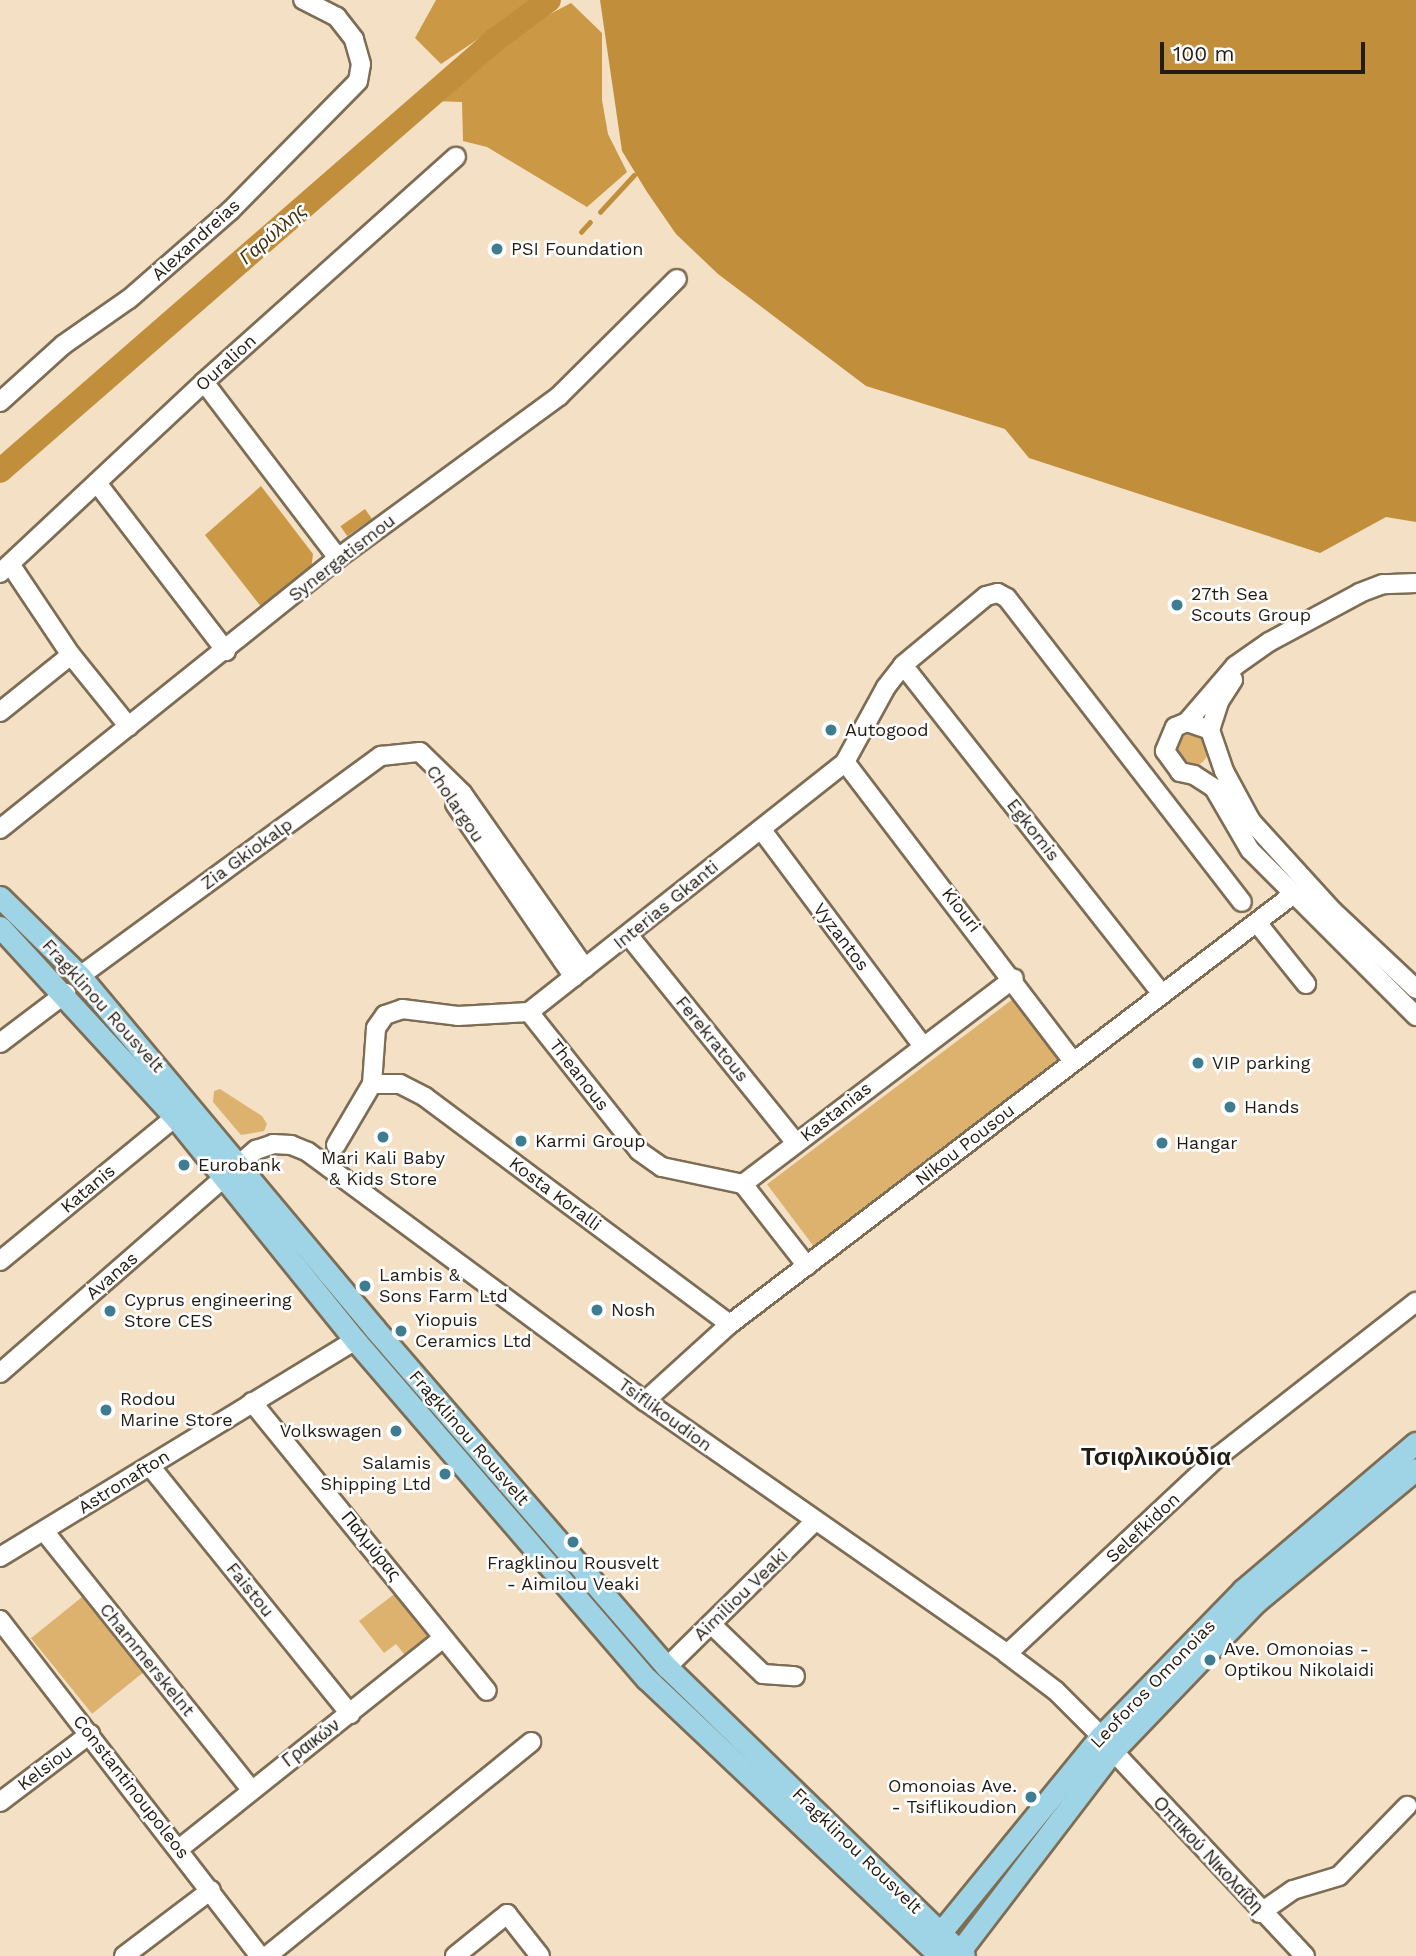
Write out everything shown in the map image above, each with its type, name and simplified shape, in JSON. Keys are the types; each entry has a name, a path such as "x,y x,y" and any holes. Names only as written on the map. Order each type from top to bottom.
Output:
{"main road":[{"name":"Fragklinou Rousvelt","path":"0,897 80,976 241,1163 375,1329 667,1667 945,1950"},
{"name":"Fragklinou Rousvelt","path":"0,927 66,993 175,1116 355,1340 647,1679 945,1950"},
{"name":"Leoforos Omonoias","path":"945,1950 1107,1744 1243,1590 1416,1443"},
{"name":"Leoforos Omonoias","path":"1107,1744 1256,1602 1416,1469"}],"street":[{"name":"Alexandreias","path":"0,402 63,345 130,299 230,211 358,81 359,54 354,39 337,17 303,0"},
{"name":"Ouralion","path":"5,569 204,382 456,157"},
{"name":"Synergatismou","path":"0,829 226,651 338,558 559,396 677,279"},
{"path":"204,382 338,558"},
{"path":"97,483 226,651"},
{"path":"5,569 129,727"},
{"path":"1416,583 1384,584 1360,593 1293,627 1248,657 1221,679 1187,722 1175,727 1165,751 1180,772 1194,775 1214,788 1243,842 1291,896 1416,1016"},
{"name":"Interias Gkanti","path":"529,1012 629,936 845,762 886,687 903,665 986,596 998,593 1007,598 1242,902"},
{"path":"0,712 71,655"},
{"path":"1194,775 1206,770 1220,700 1248,657"},
{"name":"Egkomis","path":"903,665 1162,994"},
{"path":"1187,722 1214,738 1224,771 1251,821 1333,911 1416,989"},
{"name":"Cholargou","path":"420,752 462,793 579,972"},
{"name":"Zia Gkiokalp","path":"80,976 381,756 420,752"},
{"name":"Kiouri","path":"845,762 1014,978 1073,1061"},
{"name":"Vyzantos","path":"761,829 922,1045"},
{"name":"Nikou Pousou","path":"645,1401 730,1324 1073,1061 1258,924 1291,896"},
{"path":"1258,924 1306,984"},
{"name":"Ferekratous","path":"629,936 796,1143"},
{"name":"Kastanias","path":"743,1184 922,1045 1014,978"},
{"path":"0,1043 66,993"},
{"path":"336,1145 372,1084 376,1028 385,1015 402,1009 458,1016 529,1012"},
{"name":"Theanous","path":"529,1012 639,1151 662,1167 743,1184"},
{"name":"Kosta Koralli","path":"372,1084 400,1084 425,1097 730,1324"},
{"name":"Katanis","path":"0,1261 175,1116"},
{"name":"Tsiflikoudion","path":"224,1179 241,1163 274,1144 308,1152 645,1401 814,1522 1007,1654 1056,1691 1107,1744"},
{"name":"Avanas","path":"0,1373 224,1179"},
{"path":"743,1184 807,1266"},
{"name":"Selefkidon","path":"1007,1654 1220,1455 1416,1302"},
{"name":"Astronafton","path":"0,1558 355,1340"},
{"name":"Παλμύρας","path":"252,1402 487,1691"},
{"name":"Faistou","path":"150,1466 350,1713"},
{"name":"Aimiliou Veaki","path":"667,1667 814,1522"},
{"name":"Chammerskelnt","path":"44,1531 250,1788"},
{"path":"711,1624 763,1674 795,1676"},
{"name":"Constantinoupoleos","path":"3,1631 90,1734 260,1956"},
{"name":"Γραικών","path":"179,1849 250,1788 350,1713 443,1638"},
{"name":"Kelsiou","path":"0,1802 90,1734"},
{"path":"267,1956 531,1742"},
{"name":"Οπτικού Νικολαΐδη","path":"1107,1744 1260,1913 1305,1956"},
{"path":"1260,1913 1293,1890 1339,1876 1407,1806"},
{"path":"124,1956 211,1890"},
{"path":"455,1956 507,1914 540,1956"}],"shaded area":[{"path":"436,0 536,0 441,64 415,38"},
{"path":"600,0 1416,0 1416,522 1386,517 1320,553 1029,458 1005,429 866,386 718,274 676,234 647,192 622,151"},
{"path":"571,3 602,33 602,100 608,134 627,172 587,207 487,147 463,141 462,102 433,101 512,34"},
{"path":"261,486 313,554 311,570 262,608 205,535"},
{"path":"365,509 372,519 347,536 340,526"},
{"path":"1192,734 1203,739 1208,750 1203,761 1192,766 1181,761 1176,750 1181,739"},
{"path":"1013,999 1060,1061 814,1247 767,1184"},
{"path":"220,1089 262,1116 267,1124 264,1131 241,1135 213,1102 214,1091"},
{"path":"401,1589 430,1629 431,1638 409,1660 396,1644 384,1653 359,1621"},
{"path":"87,1593 148,1668 92,1714 31,1638"}],"waterway":[{"name":"Γαρύλλης","path":"0,471 495,40 549,0"},
{"path":"600,212 634,175"},
{"path":"581,232 590,222"}],"place":[{"name":"PSI Foundation","path":"497,249"},
{"name":"27th Sea Scouts Group","path":"1177,605"},
{"name":"Autogood","path":"831,730"},
{"name":"VIP parking","path":"1198,1063"},
{"name":"Hands","path":"1230,1107"},
{"name":"Mari Kali Baby & Kids Store","path":"383,1137"},
{"name":"Karmi Group","path":"521,1141"},
{"name":"Hangar","path":"1162,1143"},
{"name":"Eurobank","path":"184,1165"},
{"name":"Lambis & Sons Farm Ltd","path":"365,1286"},
{"name":"Nosh","path":"597,1310"},
{"name":"Cyprus engineering Store CES","path":"110,1311"},
{"name":"Yiopuis Ceramics Ltd","path":"401,1331"},
{"name":"Rodou Marine Store","path":"106,1410"},
{"name":"Volkswagen","path":"396,1431"},
{"name":"Salamis Shipping Ltd","path":"445,1474"},
{"name":"Fragklinou Rousvelt - Aimilou Veaki","path":"573,1542"},
{"name":"Ave. Omonoias - Optikou Nikolaidi","path":"1210,1660"},
{"name":"Omonoias Ave. - Tsiflikoudion","path":"1031,1797"}],"district":[{"name":"Τσιφλικούδια","path":"1156,1458"}]}
